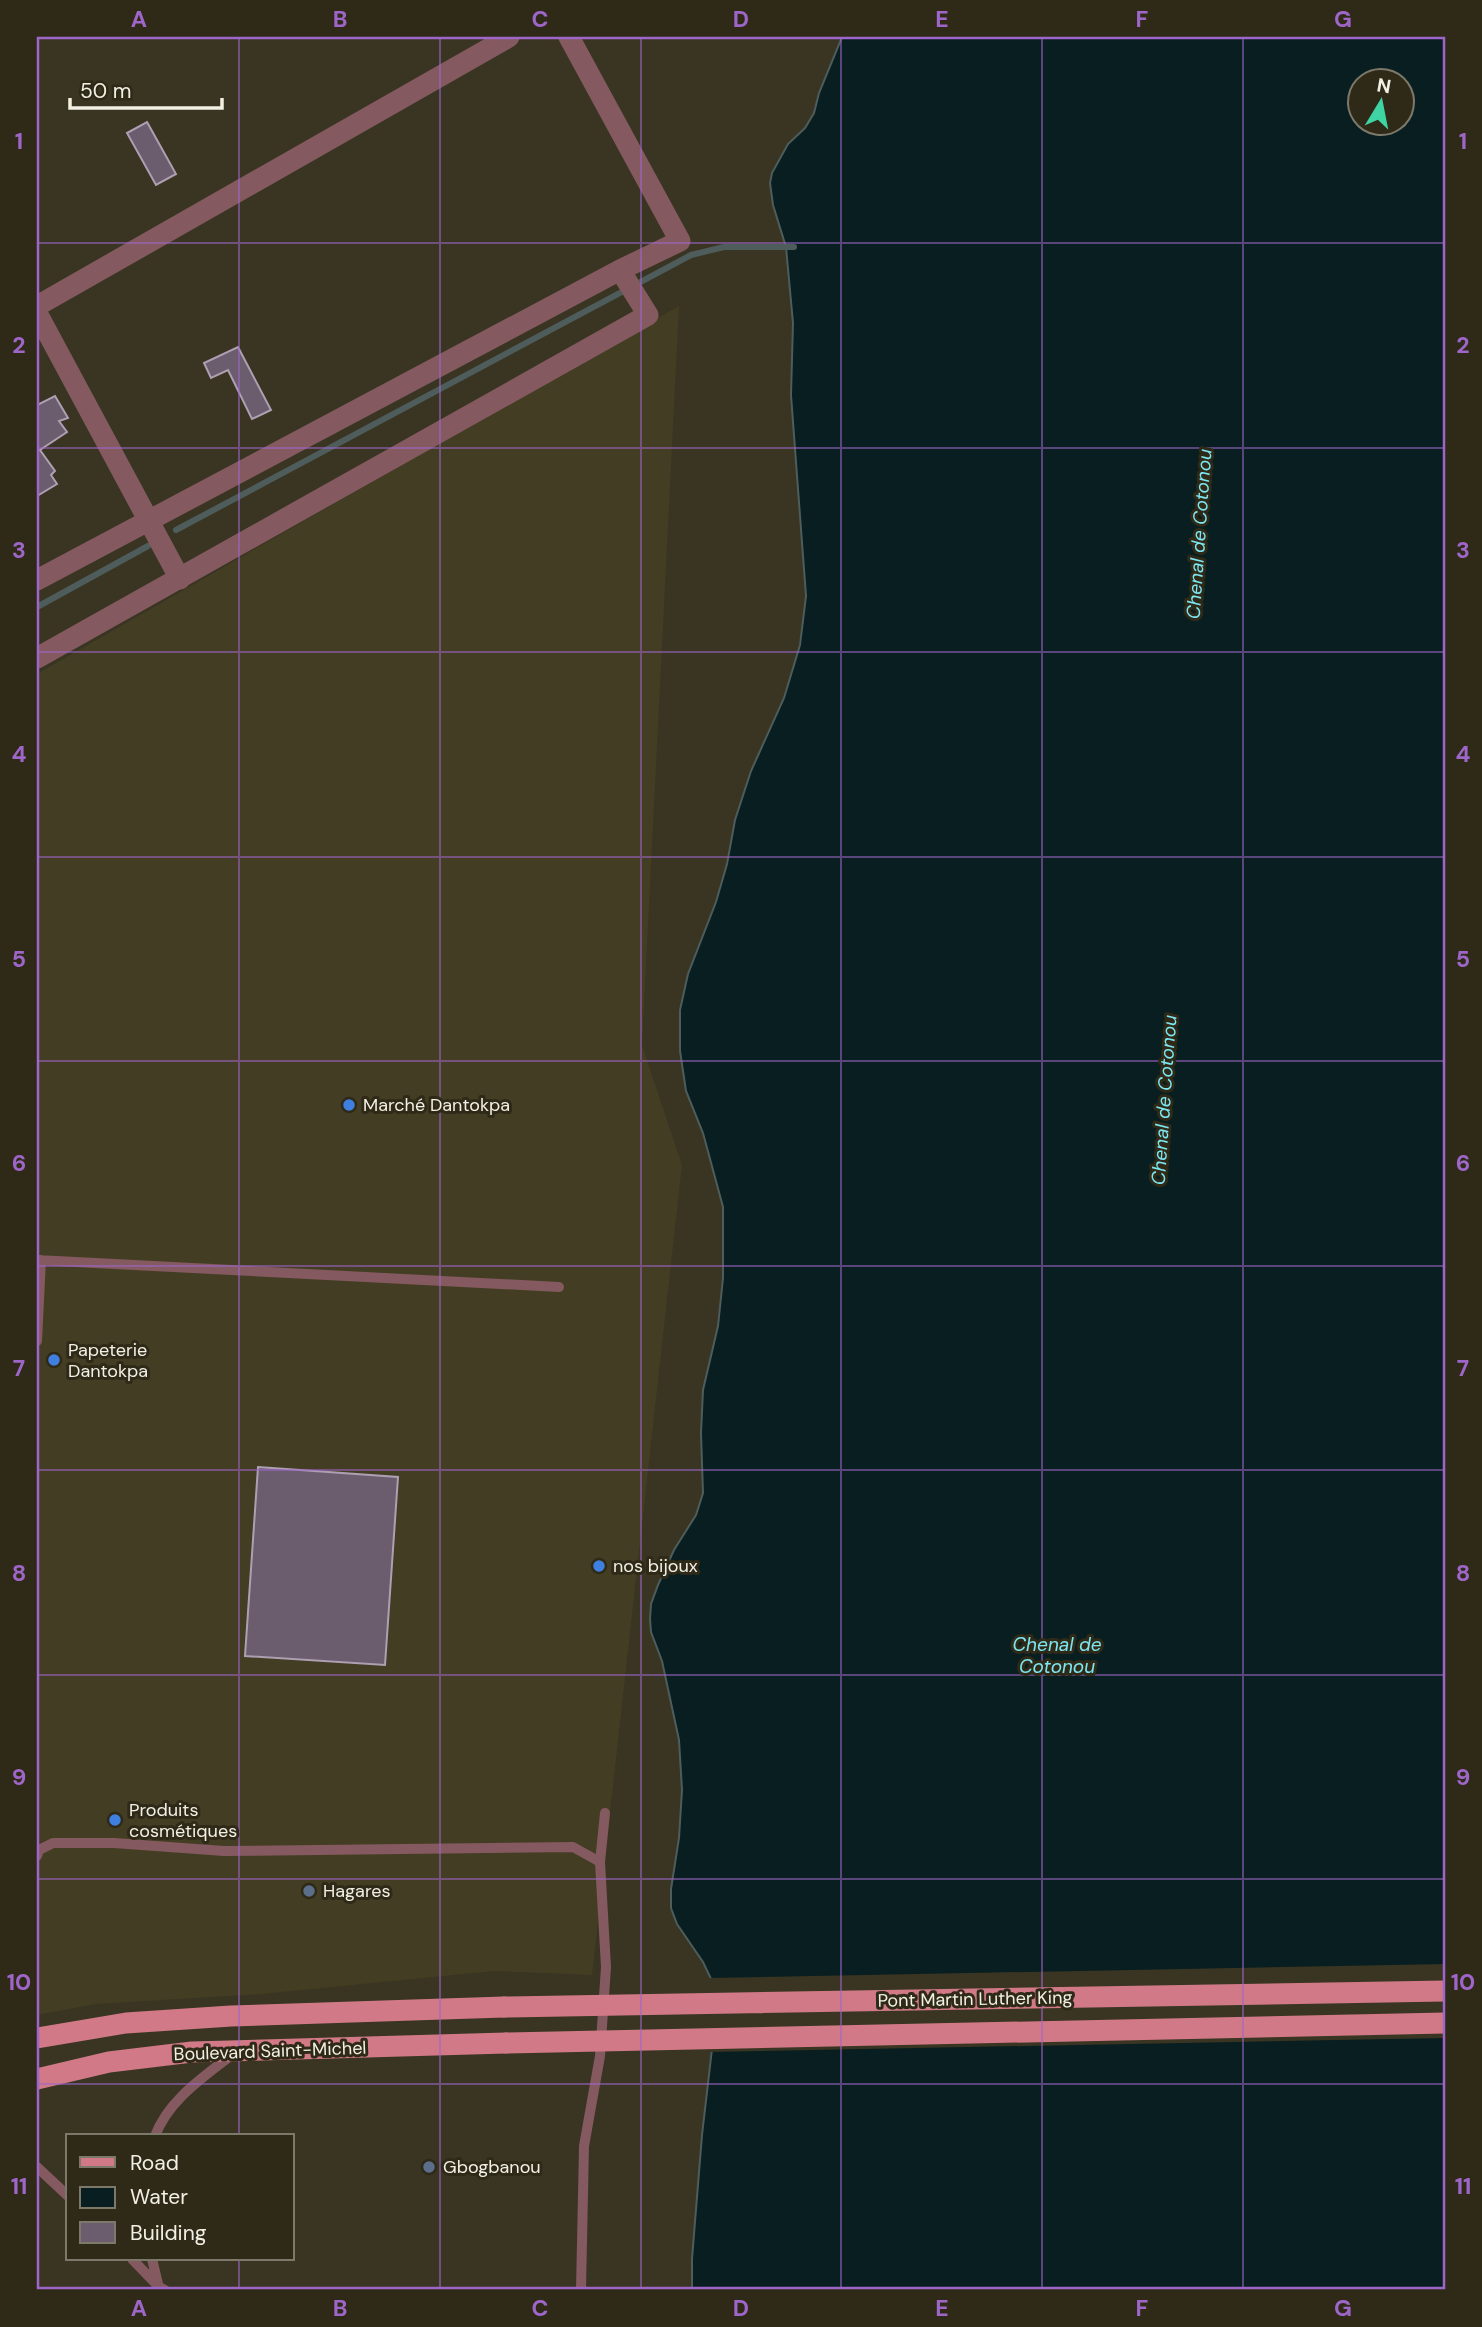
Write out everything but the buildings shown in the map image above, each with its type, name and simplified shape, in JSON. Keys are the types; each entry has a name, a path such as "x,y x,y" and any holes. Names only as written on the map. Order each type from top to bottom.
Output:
{"main road":[{"name":"Pont Martin Luther King","path":"504,2007 1445,1991"},
{"name":"Boulevard Saint-Michel","path":"37,2038 126,2023 231,2016 504,2007"},
{"name":"Pont Martin Luther King","path":"506,2043 1445,2023"},
{"name":"Boulevard Saint-Michel","path":"37,2079 109,2062 192,2052 506,2043"}],"street":[{"path":"37,306 509,37"},
{"path":"37,580 620,270 680,241 569,37"},
{"path":"37,658 648,315 620,270"},
{"path":"37,313 180,579"}],"lane":[{"path":"37,1341 39,1260 559,1287"},
{"path":"581,2290 584,2146 600,2056 606,1967 600,1862 606,1813"},
{"path":"38,1851 53,1843 114,1843 224,1851 573,1847 600,1862"},
{"path":"156,2134 161,2120 186,2091 239,2049"},
{"path":"37,2167 66,2194"},
{"path":"133,2260 161,2288"},
{"path":"152,2260 161,2288"}],"shaded area":[{"name":"Marché Dantokpa","path":"679,306 642,1045 682,1165 592,1975 494,1971 261,1994 96,2004 37,2015 37,674"}],"water":[{"name":"Chenal de Cotonou","path":"842,37 1445,37 1445,2290 692,2290 702,2135 715,2023 713,1983 703,1962 677,1924 671,1908 682,1790 679,1740 650,1619 651,1604 658,1585 674,1550 696,1515 703,1493 703,1390 718,1326 723,1278 723,1207 703,1133 686,1091 680,1051 680,1010 688,974 716,902 727,864 735,820 751,771 784,698 800,645 806,596 791,395 793,323 786,247 773,205 770,183 772,173 788,144 805,128 814,113 819,93"}],"pier":[{"path":"1445,1964 1445,2038 708,2052 711,2023 710,1984 707,1978"}],"waterway":[{"path":"176,530 691,255 724,247 794,247"},
{"path":"37,607 148,546"}],"place":[{"name":"Marché Dantokpa","path":"349,1105"},
{"name":"Papeterie Dantokpa","path":"54,1360"},
{"name":"nos bijoux","path":"599,1566"},
{"name":"Produits cosmétiques","path":"115,1820"},
{"name":"Hagares","path":"309,1891"},
{"name":"Gbogbanou","path":"429,2167"}]}
